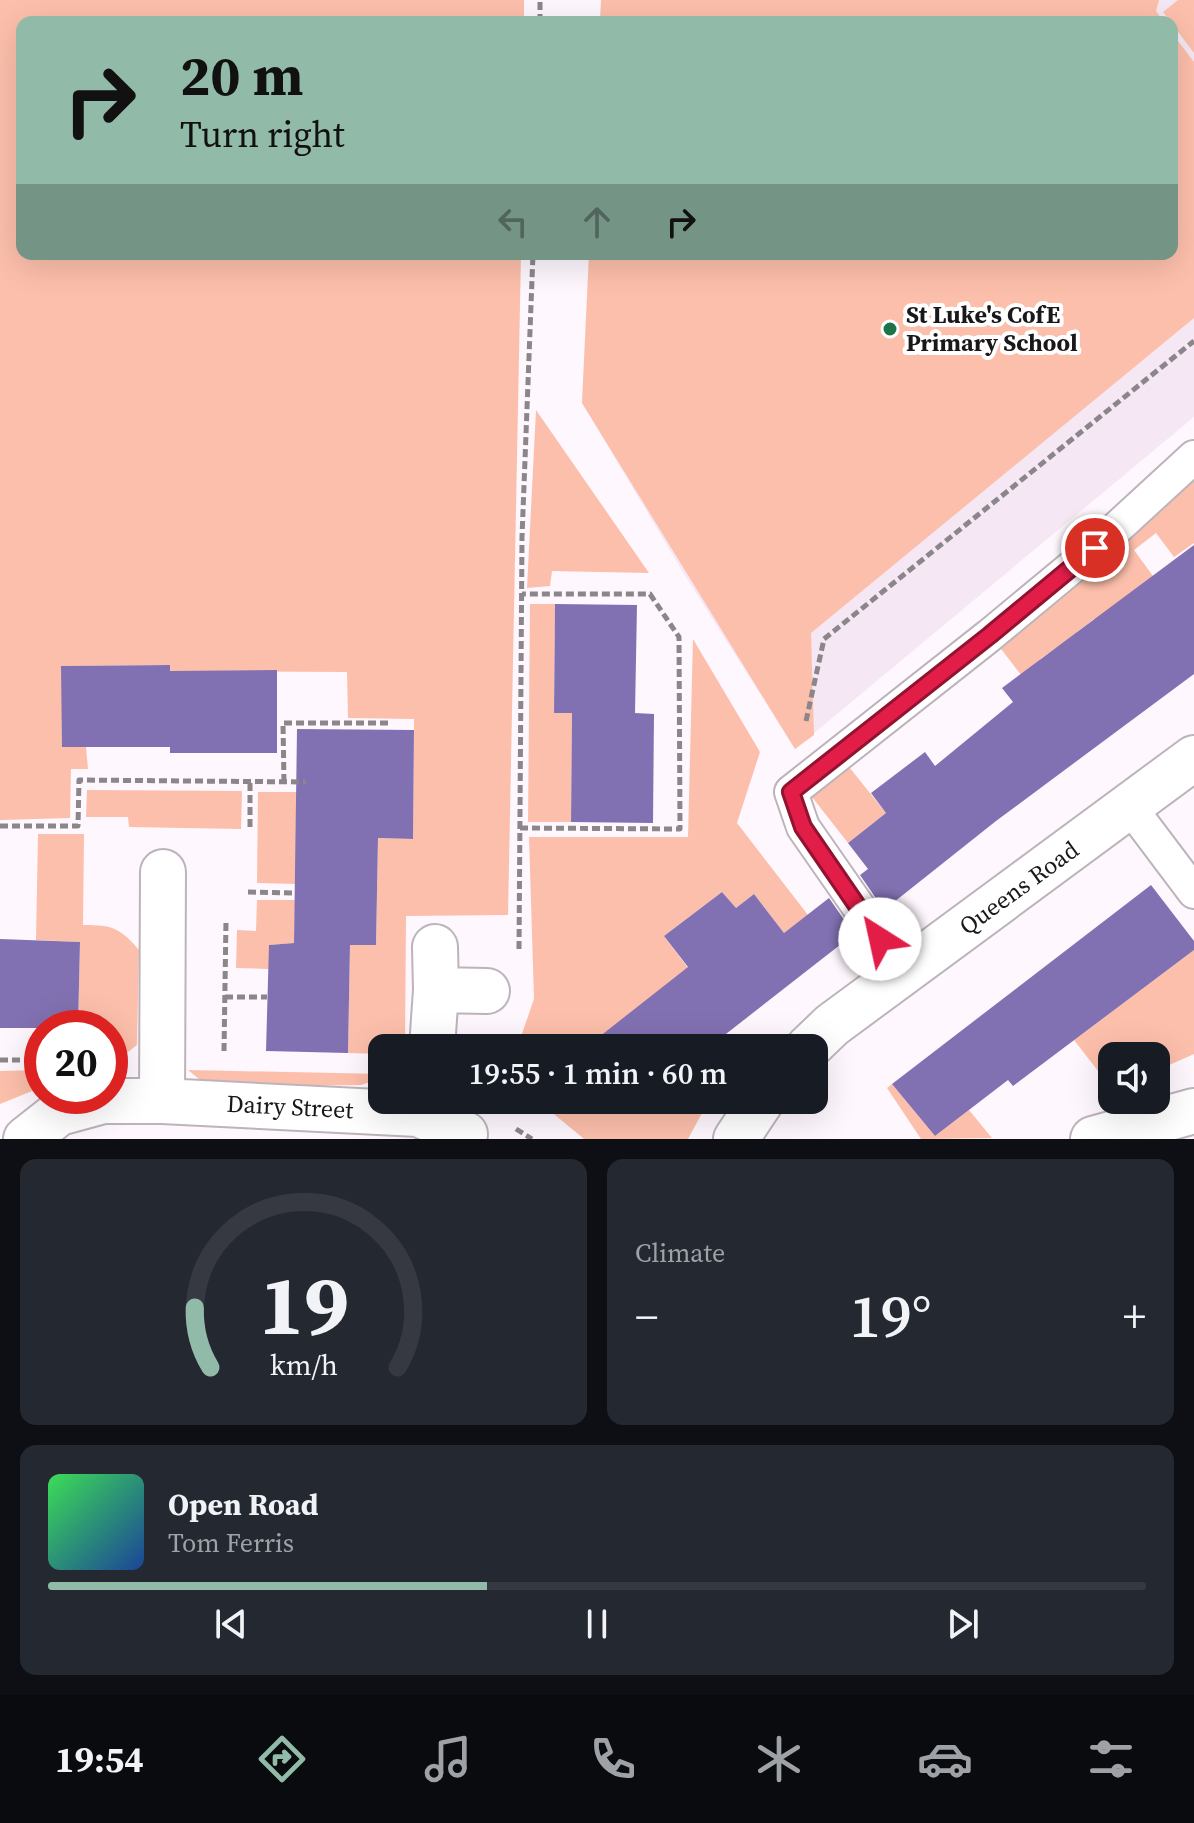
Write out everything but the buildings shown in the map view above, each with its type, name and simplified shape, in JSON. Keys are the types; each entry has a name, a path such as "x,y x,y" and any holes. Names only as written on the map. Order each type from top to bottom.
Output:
{"street":[{"name":"Queens Road","path":"823,1034 1194,758"},
{"path":"162,1101 163,872"},
{"path":"433,1034 435,947"},
{"path":"436,990 487,991"},
{"name":"Dairy Street","path":"26,1139 59,1113 103,1101 368,1106"},
{"path":"1093,1139 1194,1111"},
{"name":"Dairy Street","path":"432,1114 465,1134"},
{"path":"736,1139 753,1114"}],"lane":[{"path":"904,972 803,827 791,792 1037,597 1194,457"},
{"path":"1130,807 1194,892"}],"path":[{"path":"519,962 522,594 533,260"},
{"path":"791,792 824,639 1194,341"},
{"path":"520,828 680,829 679,637 650,594 522,594"},
{"path":"284,782 283,723 392,723"},
{"path":"0,826 78,826 79,780 306,782"},
{"path":"250,782 250,827"},
{"path":"248,892 296,893"},
{"path":"224,1060 226,920"},
{"path":"225,997 267,997"},
{"path":"0,1060 24,1060"}],"shaded area":[{"path":"0,0 524,0 524,16 16,16 16,260 521,260 508,915 406,916 405,1034 368,1034 368,1054 348,1053 350,945 376,945 378,838 413,839 414,719 348,718 347,672 170,671 169,665 62,666 62,747 86,747 88,769 71,769 70,818 0,820"},
{"name":"St Luke's CofE Primary School","path":"601,0 1194,0 1194,417 795,749 684,574 582,403 589,260 1178,260 1178,16 600,16"},
{"path":"601,0 1159,0 1156,11 1160,16 600,16"},
{"path":"1178,0 1194,0 1194,53 1178,32 1178,16 1166,16 1163,12"},
{"name":"St Luke's CofE Primary School","path":"1178,41 1194,62 1194,318 811,633 814,735 795,749 582,403 589,260 1178,260"},
{"path":"536,410 649,573 552,571 550,586 527,588"},
{"path":"1194,470 1194,543 1174,557 1156,533 1134,550 1166,594 1109,639 1094,619 1077,632 1091,651 1072,666 1057,647 1040,659 1035,693 998,645"},
{"path":"530,604 555,604 554,712 572,713 571,822 528,822"},
{"path":"693,639 760,752 737,823 808,915 784,933 754,894 736,908 722,892 664,936 706,992 691,1004 712,1034 522,1034 534,999 529,837 688,837"},
{"path":"849,767 886,813 848,843 812,797"},
{"path":"87,790 242,791 241,829 129,827 128,817 86,817"},
{"path":"258,792 331,792 296,884 257,883"},
{"path":"38,834 84,834 83,925 115,929 139,950 137,1045 128,1052 128,1010 78,1010 80,942 36,940"},
{"path":"257,900 295,900 294,943 269,945 269,969 236,968 237,930 256,931"},
{"path":"1194,950 1194,1054 1170,1065 1170,1042 1098,1042 1098,1071 1074,1040"},
{"path":"24,1070 24,1094 0,1104 0,1071"},
{"path":"188,1070 368,1074 368,1083 361,1085 227,1087 200,1080"},
{"path":"892,1084 935,1136 969,1110 992,1138 921,1139 887,1088"},
{"path":"554,1114 701,1114 688,1139 584,1139"}],"place":[{"name":"St Luke's CofE Primary School","path":"890,329"}],"route":[{"path":"880,939 803,827 791,792 1095,548"}]}
